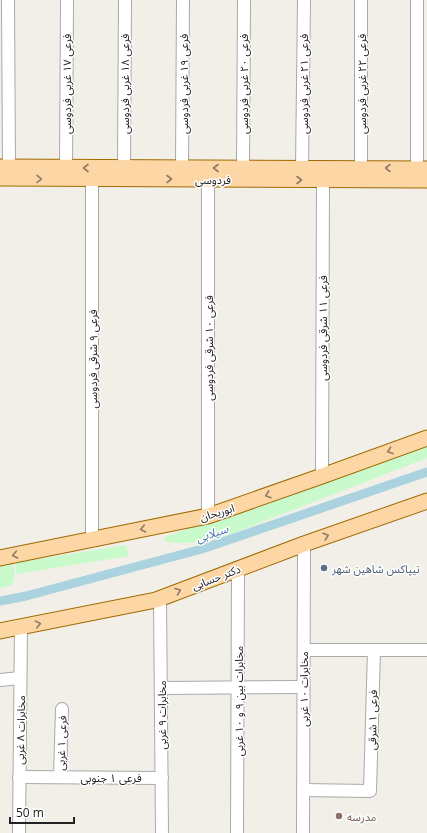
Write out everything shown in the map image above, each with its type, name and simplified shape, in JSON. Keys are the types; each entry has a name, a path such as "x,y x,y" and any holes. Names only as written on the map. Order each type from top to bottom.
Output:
{"main road":[{"name":"فردوسی","path":"3,171 66,168 243,168 323,180 427,180"},
{"name":"فردوسی","path":"3,171 92,179 208,179 279,174 302,168 422,168"},
{"name":"ابوریحان","path":"0,558 208,516 427,438"},
{"name":"دکتر حسابی","path":"0,631 160,598 304,544 427,501"}],"street":[{"path":"3,171 8,0"},
{"name":"فرعی ۱۷ غربی فردوسی","path":"66,0 66,168"},
{"name":"فرعی ۱۸ غربی فردوسی","path":"124,168 125,0"},
{"name":"فرعی ۱۹ غربی فردوسی","path":"182,168 184,0"},
{"name":"فرعی ۲۰ غربی فردوسی","path":"243,168 244,0"},
{"name":"فرعی ۲۱ غربی فردوسی","path":"302,168 304,0"},
{"name":"فرعی ۲۲ غربی فردوسی","path":"362,0 362,168"},
{"path":"417,0 422,168"},
{"name":"فرعی ۹ شرقی فردوسی","path":"92,179 92,540"},
{"name":"فرعی ۱۰ شرقی فردوسی","path":"208,179 208,516"},
{"name":"فرعی ۱۱ شرقی فردوسی","path":"322,476 323,180"},
{"name":"مخابرات ۱۰ غربی","path":"303,833 304,544"},
{"name":"مخابرات بین ۹ و ۱۰ غربی","path":"237,833 238,569"},
{"name":"مخابرات ۹ غربی","path":"160,598 162,833"},
{"name":"مخابرات ۸ غربی","path":"19,833 21,627"},
{"path":"304,650 427,650"},
{"name":"فرعی ۱ شرقی","path":"303,790 370,792 374,650"},
{"path":"0,680 20,678"},
{"path":"161,688 303,687"},
{"name":"فرعی ۱ غربی","path":"60,777 62,709"},
{"name":"فرعی ۱ جنوبی","path":"19,777 162,778"}],"green space":[{"path":"427,443 427,458 223,537 194,542 165,542 164,537 331,479"},
{"path":"125,545 129,556 17,574 15,563"},
{"path":"13,562 15,575 12,585 0,588 0,565"}],"waterway":[{"name":"سیلابی","path":"0,601 26,596 202,549 427,472"}],"place":[{"name":"تیپاکس شاهین شهر","path":"324,568"},
{"name":"مدرسه","path":"339,816"}]}
